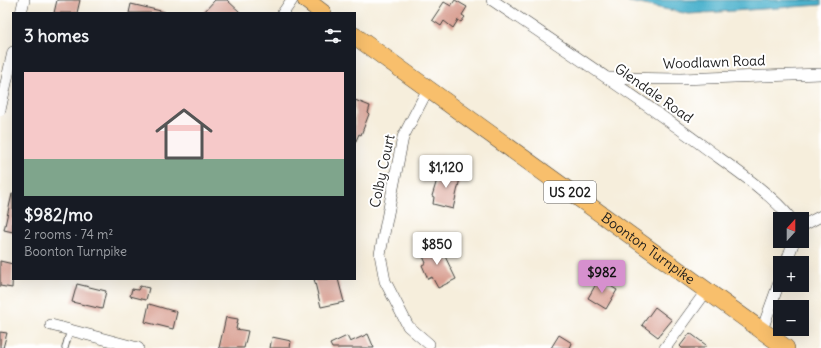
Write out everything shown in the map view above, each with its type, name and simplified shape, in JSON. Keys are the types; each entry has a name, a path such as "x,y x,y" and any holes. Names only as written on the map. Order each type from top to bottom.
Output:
{"main road":[{"path":"306,0 323,12"},
{"name":"Boonton Turnpike","path":"356,37 786,348"}],"street":[{"path":"21,12 24,0"},
{"path":"283,12 292,0"},
{"name":"Glendale Road","path":"492,0 649,106 730,166 786,212"},
{"path":"0,110 12,56"},
{"name":"Woodlawn Road","path":"608,78 681,79 821,74"},
{"name":"Colby Court","path":"428,89 403,137 380,254 384,282 408,326 429,344"},
{"path":"809,222 821,216"},
{"path":"665,348 707,290"},
{"path":"762,330 776,292"},
{"path":"51,325 138,348"}],"lane":[{"path":"65,348 70,330"}],"water":[{"path":"620,0 821,0 821,5 689,14"}],"building":[{"path":"57,0 80,0 77,12 54,12"},
{"path":"215,0 227,0 240,12 204,12"},
{"path":"455,0 467,7 462,15 465,17 461,22 458,20 453,28 444,21 441,26 432,20 444,2 451,6"},
{"path":"131,4 165,12 129,12"},
{"path":"356,100 370,106 369,114 361,135 359,134 356,141"},
{"path":"440,170 461,174 453,209 433,204 434,197 432,196"},
{"path":"12,194 12,232 4,230"},
{"path":"439,244 456,279 438,288 432,277 428,279 422,265 426,263 421,252"},
{"path":"0,261 12,264 12,288 0,286"},
{"path":"599,279 617,290 606,309 588,298"},
{"path":"314,280 338,280 344,302 321,307"},
{"path":"77,284 106,291 102,309 72,302"},
{"path":"140,286 149,288 146,300 130,296 132,289 138,290"},
{"path":"149,304 177,312 173,329 145,322"},
{"path":"655,307 672,320 658,337 642,325"},
{"path":"226,317 238,319 236,329 248,331 244,348 219,348"},
{"path":"0,332 7,333 3,348 0,348"},
{"path":"690,333 706,345 704,348 682,348 680,346"},
{"path":"368,334 374,348 332,348 330,344 347,336 350,342"},
{"path":"559,335 572,343 570,348 551,348"},
{"path":"272,337 291,341 290,348 270,348"}]}
